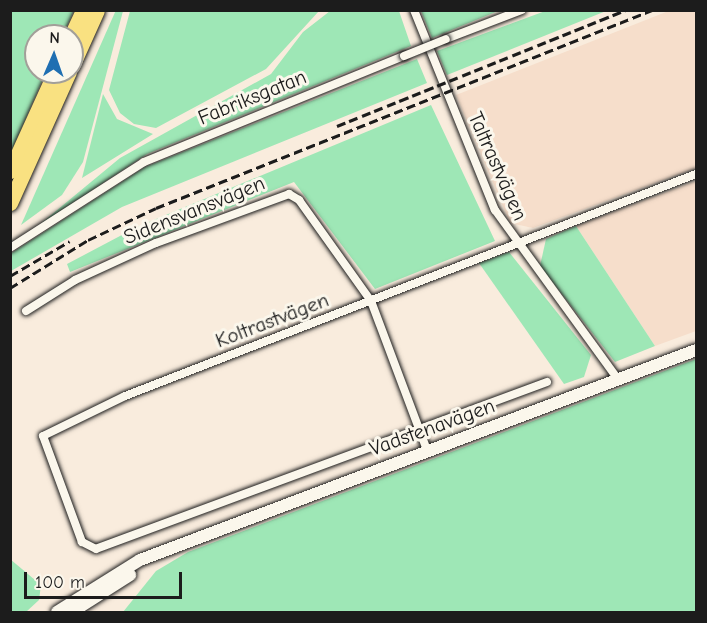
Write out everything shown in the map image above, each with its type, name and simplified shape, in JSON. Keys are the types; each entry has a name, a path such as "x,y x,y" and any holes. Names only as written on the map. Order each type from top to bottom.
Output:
{"highway":[{"path":"76,24 82,10"},
{"path":"84,39 97,10"},
{"path":"10,171 50,84"},
{"path":"10,203 64,84"}],"main road":[{"name":"Vadstenavägen","path":"57,612 140,560 696,350"},
{"name":"Vadstenavägen","path":"72,612 183,543"}],"street":[{"name":"Taltrastvägen","path":"414,10 486,191 516,244 618,380"},
{"name":"Fabriksgatan","path":"10,248 152,158 522,10"},
{"name":"Koltrastvägen","path":"86,546 43,436 108,402 696,174"},
{"name":"Sidensvansvägen","path":"26,311 98,268 283,194 299,200 371,301 427,450"},
{"name":"Vadstenavägen","path":"86,546 104,547 547,382"}],"shaded area":[{"path":"671,10 696,11 696,168 533,228 510,223 456,95"},
{"path":"696,181 696,331 655,346 576,226"}],"green space":[{"path":"11,10 74,11 68,24 24,24 24,84 41,84 11,152"},
{"path":"116,10 123,11 83,162 62,195 21,225 84,84"},
{"path":"130,10 319,11 266,69 156,128 134,124 120,113 109,90"},
{"path":"421,10 498,11 432,38"},
{"path":"548,10 606,11 447,75 437,51"},
{"path":"330,11 399,11 411,46 147,154 39,225 120,158 271,74 303,32"},
{"path":"417,59 427,83 122,207 11,271 10,254 145,167"},
{"path":"103,94 117,119 153,134 82,178"},
{"path":"431,105 495,241 375,289 294,182 70,272 67,264 137,227"},
{"path":"576,226 655,346 615,362 540,266 546,239"},
{"path":"509,252 591,355 584,377 564,384 479,263"},
{"path":"696,359 696,612 123,612 156,571 188,552"},
{"path":"10,559 41,585 39,600 26,612 11,612"}],"railway":[{"path":"337,126 626,10"},
{"path":"10,288 88,240 156,208 652,10"},
{"path":"10,276 70,241"}]}
